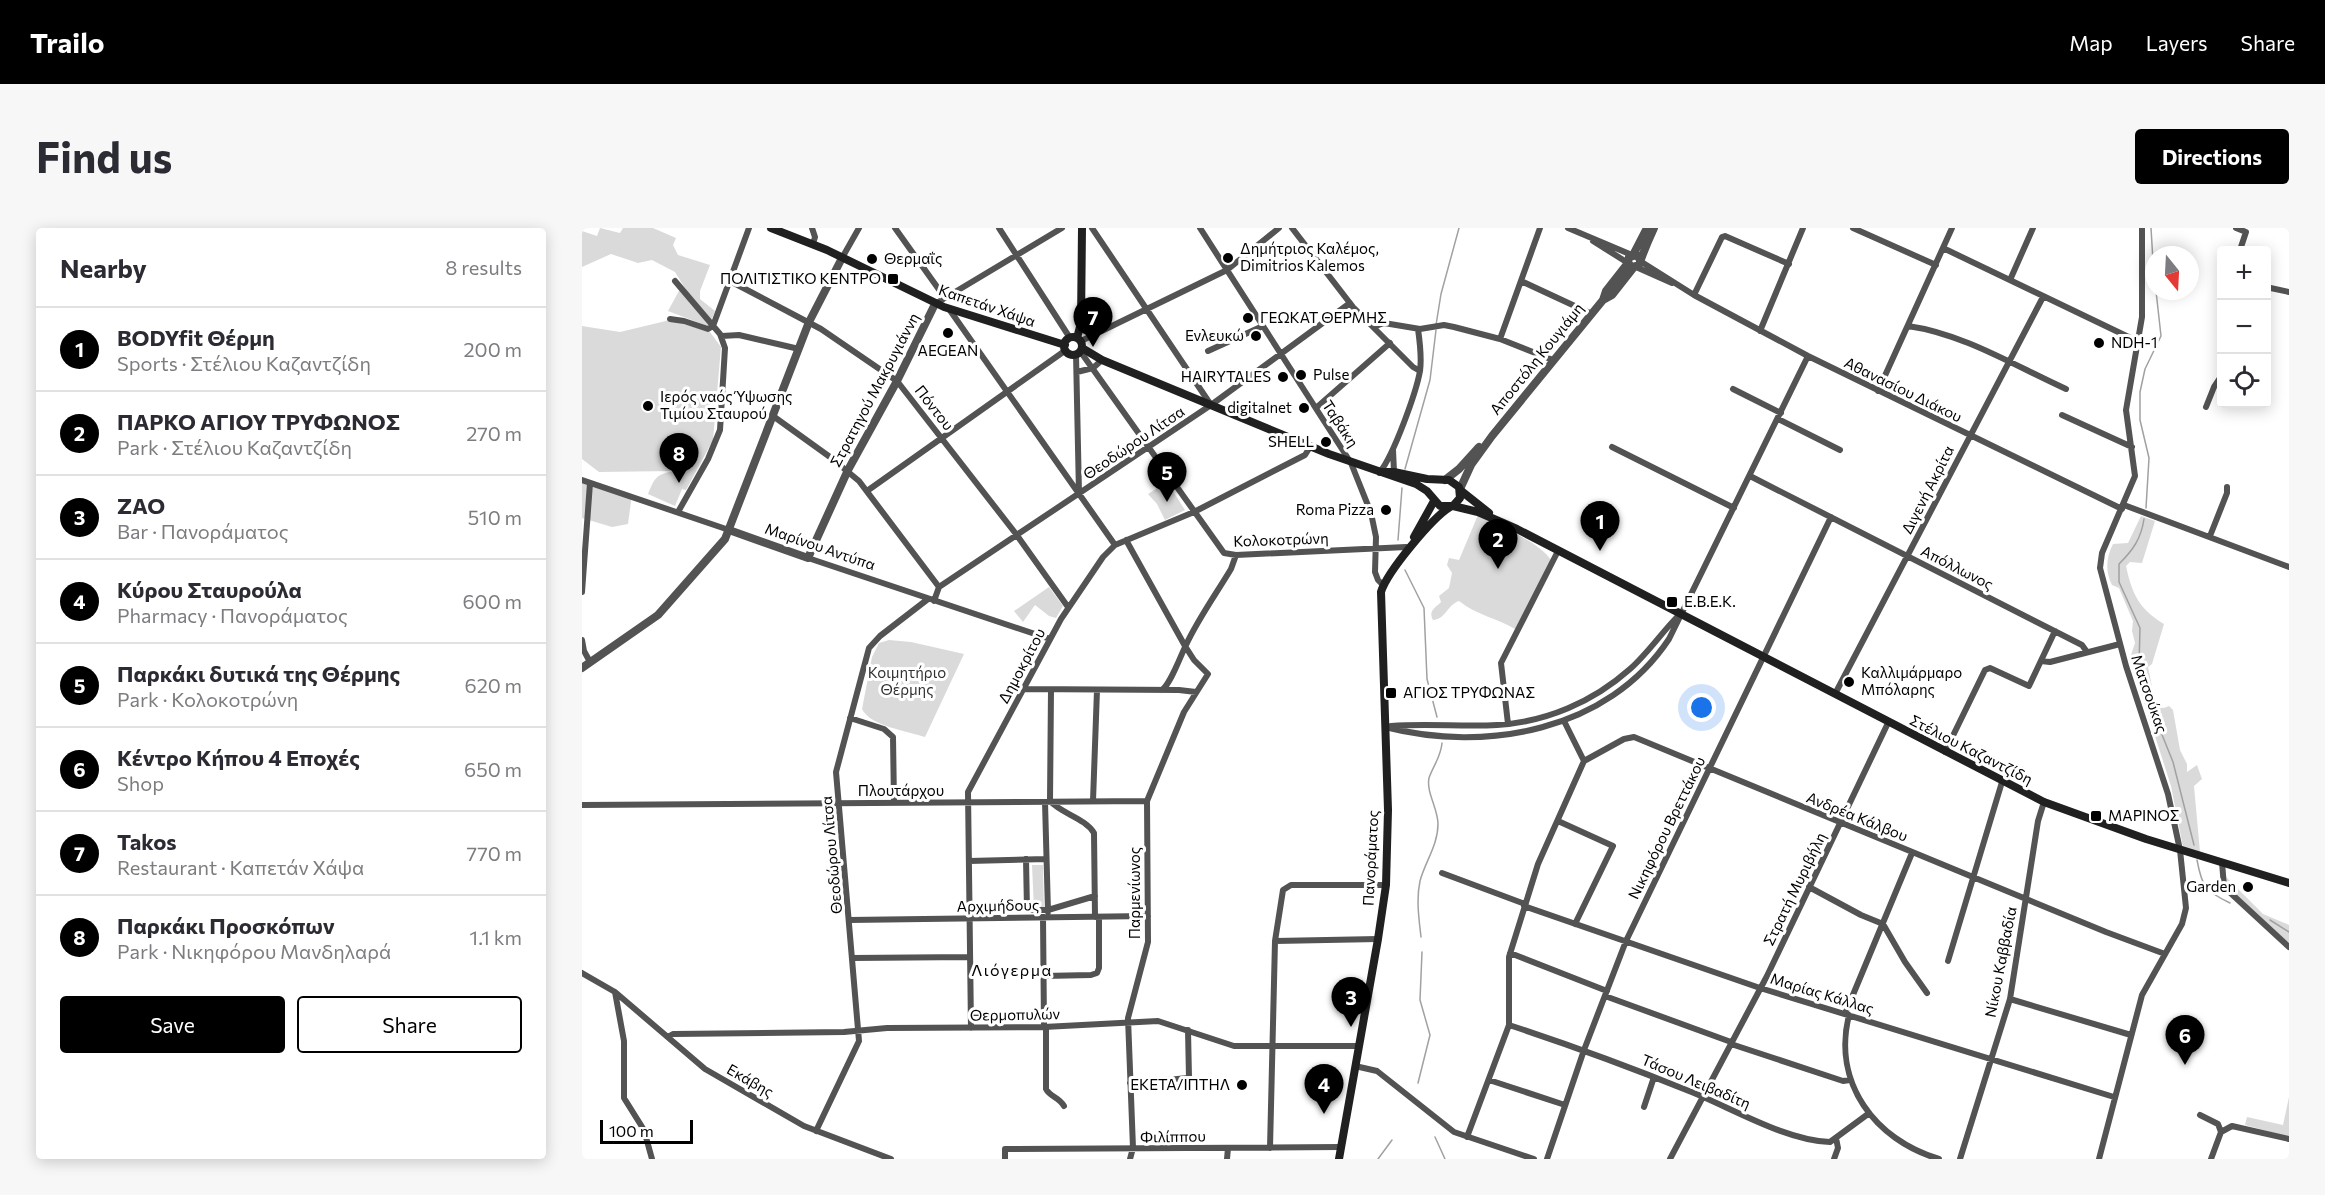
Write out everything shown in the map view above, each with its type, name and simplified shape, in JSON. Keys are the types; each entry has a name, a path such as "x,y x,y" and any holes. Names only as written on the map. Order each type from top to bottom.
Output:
{"main road":[{"name":"Καπετάν Χάψα","path":"771,228 813,244 936,304 1075,346 1102,360 1352,463"},
{"path":"1075,346 1081,322 1082,230"},
{"path":"1352,463 1402,477 1454,482 1460,489 1459,500 1432,522 1400,560 1383,585"},
{"path":"1402,477 1424,489 1440,506 1451,507"},
{"path":"1400,560 1431,509 1434,487 1444,480"},
{"name":"Στέλιου Καζαντζίδη","path":"1460,489 1496,519"},
{"name":"Στέλιου Καζαντζίδη","path":"1451,507 1466,508 1496,519 1681,612 1888,723 2044,802 2085,819 2289,883"},
{"name":"Πανοράματος","path":"1339,1159 1386,885 1388,821 1381,605 1383,585"}],"street":[{"path":"670,319 708,329 713,326 749,228"},
{"path":"812,228 815,237 813,244"},
{"path":"582,668 663,610 723,542 809,322 859,228"},
{"path":"895,228 945,298"},
{"name":"Κολοκοτρώνη","path":"999,228 1075,346 1224,553 1236,555 1406,547"},
{"name":"Στρατηγού Μακρυγιάννη","path":"808,558 848,470 936,304 1062,228"},
{"name":"Ταβάκη","path":"1200,228 1352,463 1371,513 1376,548 1375,572 1383,585"},
{"path":"867,491 1007,391 1075,346 1227,270 1279,228"},
{"path":"1292,228 1350,303 1413,367 1420,371"},
{"path":"1500,339 1540,228"},
{"name":"Αθανασίου Διάκου","path":"1568,228 1634,261 1808,356 2123,507 2210,536 2289,567"},
{"name":"Αποστόλη Κουγιάμη","path":"1634,261 1647,228"},
{"name":"Αποστόλη Κουγιάμη","path":"1460,489 1471,465 1492,436 1592,314 1603,300 1606,291 1634,261 1654,228"},
{"path":"1760,331 1803,228"},
{"path":"1853,228 1863,230 1936,265"},
{"path":"1878,391 1952,228"},
{"path":"2010,280 2033,228"},
{"name":"Ματσούκας","path":"2099,1159 2144,990 2185,917 2186,902 2180,850 2163,774 2120,644 2100,563 2135,476 2126,410 2142,317 2142,228"},
{"path":"2236,228 2247,233 2242,246"},
{"path":"1082,230 1093,230 1211,405"},
{"path":"1694,295 1722,237 1725,236 1789,264"},
{"path":"1943,248 2139,342"},
{"path":"1521,280 1592,314"},
{"path":"675,281 722,336 725,348 720,430 708,459 678,512"},
{"name":"Πόντου","path":"730,281 809,322 897,381 1016,534 1068,607"},
{"path":"2271,288 2289,292"},
{"name":"Διγενή Ακρίτα","path":"1835,694 2043,297"},
{"name":"Θεοδώρου Λίτσα","path":"939,587 1149,448 1350,303"},
{"path":"949,309 1115,545"},
{"path":"1373,327 1384,323 1419,329 1444,326 1500,339 1553,360"},
{"path":"1208,351 1263,326"},
{"path":"1908,326 1933,330 1985,350 2066,389"},
{"path":"1380,472 1393,447 1420,371 1419,329"},
{"path":"722,336 739,335 799,349"},
{"path":"1316,408 1390,343"},
{"path":"1075,346 1079,495"},
{"path":"1385,727 1423,735 1484,736 1525,732 1564,721 1602,703 1632,681 1664,648 1674,631 1681,612 1808,356"},
{"path":"1077,372 1093,368 1102,360"},
{"path":"2206,407 2217,382"},
{"path":"1733,389 1840,450"},
{"path":"2062,415 2132,447"},
{"path":"773,416 848,470 867,491 939,587 931,600"},
{"name":"Αποστόλη Κουγιάμη","path":"1444,480 1459,469 1492,436"},
{"name":"Δημοκρίτου","path":"971,1028 968,792 1068,607 1105,555 1115,545 1194,512 1305,455 1310,447"},
{"path":"1393,447 1402,477"},
{"path":"1612,447 1734,508"},
{"path":"1065,474 1079,472"},
{"name":"Απόλλωνος","path":"1750,476 2082,645 2087,652"},
{"name":"Μαρίνου Αντύπα","path":"582,480 1050,639"},
{"path":"582,592 590,483"},
{"path":"2210,536 2227,493 2227,487"},
{"name":"Νικηφόρου Βρεττάκου","path":"1547,1159 1584,1050 1626,941 1831,517"},
{"path":"1126,540 1185,646"},
{"path":"1508,724 1501,663 1558,551"},
{"path":"1162,690 1171,680 1173,669 1231,568 1236,555"},
{"name":"Θεοδώρου Λίτσα","path":"816,1131 859,1043 836,772 869,648 880,636 931,600"},
{"path":"1385,727 1508,724 1560,712 1585,701 1610,685 1649,650 1681,612"},
{"path":"1945,752 1986,669 2027,687 2055,631"},
{"path":"582,640 584,651 590,662"},
{"path":"2041,661 2050,662 2120,644"},
{"name":"Παρμενίωνος","path":"1130,1159 1132,1150 1128,1022 1130,1004 1148,945 1148,801 1184,712 1208,674 1194,660 1185,646"},
{"path":"1022,689 1196,692"},
{"path":"1051,690 1044,976 1046,1089 1060,1099 1064,1106"},
{"path":"1093,801 1097,690"},
{"path":"849,718 884,729 893,737 894,803"},
{"path":"1467,1137 1509,1025 1508,961 1510,953 1538,864 1584,761 1564,721"},
{"name":"Στρατή Μυριβήλη","path":"1670,1159 1760,988 1888,723"},
{"name":"Ανδρέα Κάλβου","path":"1584,761 1624,739 1634,737 1912,853 2165,954"},
{"path":"1948,961 2002,782"},
{"name":"Πλουτάρχου","path":"582,805 1148,801"},
{"path":"1044,976 1092,975 1097,973 1099,968 1094,833 1090,827 1047,802"},
{"name":"Νίκου Καββαδία","path":"1960,1159 2010,999 2038,821 2044,802"},
{"path":"1558,820 1613,846 1575,924"},
{"path":"1912,853 1847,1015 1845,1051 1850,1080 1857,1098 1868,1114 1883,1130 1900,1142 1918,1152 1939,1159"},
{"path":"969,861 1046,859"},
{"path":"1026,860 1027,910 1046,915 1095,896"},
{"path":"2222,862 2221,876 2224,887 2289,947"},
{"name":"Μαρίας Κάλλας","path":"1442,873 1575,924 1760,988 2114,1097"},
{"path":"1270,1148 1275,941 1284,887 1291,885 1386,885"},
{"path":"1809,887 1883,924 1905,962 1928,993"},
{"name":"Αρχιμήδους","path":"849,920 1046,915 1148,916"},
{"path":"1275,941 1378,939"},
{"path":"1510,953 1731,1043 1843,1081 1850,1080"},
{"path":"852,958 970,957"},
{"name":"Εκάβης","path":"582,973 615,992 705,1069 816,1131 891,1159"},
{"path":"615,992 624,1041 624,1098 644,1130 652,1159"},
{"path":"2010,999 2131,1035"},
{"name":"Θερμοπυλών","path":"668,1037 673,1034 1045,1027 1162,1021 1234,1046 1359,1046"},
{"name":"Τάσου Λειβαδίτη","path":"1509,1025 1654,1077 1780,1131 1826,1142 1836,1138"},
{"path":"1130,1083 1189,1078 1188,1030"},
{"path":"1355,1066 1377,1071 1450,1130 1534,1159"},
{"path":"1644,1107 1654,1077"},
{"path":"1489,1080 1565,1105"},
{"path":"1834,1159 1838,1148 1836,1138 1868,1114"},
{"path":"2200,1115 2218,1124 2221,1132"},
{"path":"2211,1159 2221,1132 2227,1127 2240,1126 2289,1139"},
{"name":"Φιλίππου","path":"1005,1159 1005,1149 1341,1147"},
{"path":"1227,1159 1228,1148"},
{"path":"1083,1159 1088,1149"}],"green space":[{"path":"600,228 620,233 623,228 653,228 676,238 673,245 678,255 710,265 700,291 700,299 715,311 711,321 688,293 675,272 652,260 638,263 611,254 582,267 582,231 597,236"},
{"path":"680,289 710,327 668,311"},
{"path":"670,320 710,332 721,347 713,440 686,490 682,489 675,506 648,494 657,478 673,471 599,472 582,459 582,326 620,332"},
{"path":"582,477 632,494 628,524 612,527 582,518"},
{"path":"1167,482 1185,510 1165,520 1157,504 1148,494"},
{"path":"1478,515 1528,540 1551,560 1515,629 1472,610 1459,601 1437,619 1433,620 1431,614 1441,602 1439,596 1449,588 1452,573 1447,565 1449,558 1459,560"},
{"path":"2141,516 2155,521 2142,563 2130,562 2126,566 2138,600 2148,613 2164,624 2152,664 2148,667 2156,706 2164,708 2169,706 2173,710 2180,750 2187,764 2187,772 2197,765 2202,779 2194,786 2200,852 2183,847 2171,786 2130,658 2135,643 2132,631 2133,621 2119,588 2112,585 2107,570 2113,544 2128,543"},
{"path":"1049,587 1063,606 1056,618 1049,616 1035,605 1023,622 1014,611"},
{"name":"Κοιμητήριο Θέρμης","path":"889,640 911,642 964,654 925,737 881,724 866,715 862,709 872,657 879,643"},
{"path":"1032,865 1043,865 1044,908 1034,909"},
{"path":"2225,876 2263,914 2289,925 2289,943 2225,885"},
{"path":"2289,1097 2289,1137 2245,1125 2247,1117 2283,1125"}],"waterway":[{"path":"1436,325 1441,294 1459,228"},
{"path":"2151,228 2152,246"},
{"path":"2146,508 2149,458 2140,420 2140,392 2145,369 2161,336 2157,300"},
{"path":"1405,469 1430,380 1436,330"},
{"path":"1398,540 1402,488"},
{"path":"2144,519 2136,544 2119,564 2119,582 2140,628 2139,666 2146,695 2173,762 2194,845"},
{"path":"1405,570 1424,608 1427,679 1437,717"},
{"path":"1421,937 1418,909 1420,881 1434,846 1438,824 1429,789 1429,778 1439,757 1442,743"},
{"path":"2197,860 2206,887 2230,903"},
{"path":"2270,920 2289,932"},
{"path":"1418,1083 1430,1035 1420,1000 1422,952"},
{"path":"1435,1137 1445,1159"},
{"path":"1378,1159 1392,1140"}],"place":[{"name":"Δημήτριος Καλέμος, Dimitrios Kalemos","path":"1228,258"},
{"name":"Θερμαΐς","path":"872,259"},
{"name":"ΠΟΛΙΤΙΣΤΙΚΟ ΚΕΝΤΡΟ","path":"893,279"},
{"name":"ΓΕΩΚΑΤ ΘΕΡΜΗΣ","path":"1248,318"},
{"name":"AEGEAN","path":"948,333"},
{"name":"Ενλευκώ","path":"1256,336"},
{"name":"NDH-1","path":"2099,343"},
{"name":"Takos","path":"1093,347"},
{"name":"Pulse","path":"1301,375"},
{"name":"HAIRYTALES","path":"1283,377"},
{"name":"Ιερός ναός Ύψωσης Τιμίου Σταυρού","path":"648,406"},
{"name":"digitalnet","path":"1304,408"},
{"name":"SHELL","path":"1326,442"},
{"name":"Παρκάκι Προσκόπων","path":"679,483"},
{"name":"Παρκάκι δυτικά της Θέρμης","path":"1167,502"},
{"name":"Roma Pizza","path":"1386,510"},
{"name":"BODYfit Θέρμη","path":"1600,551"},
{"name":"ΠΑΡΚΟ ΑΓΙΟΥ ΤΡΥΦΩΝΟΣ","path":"1498,569"},
{"name":"Ε.Β.Ε.Κ.","path":"1672,602"},
{"name":"Καλλιμάρμαρο Μπόλαρης","path":"1849,682"},
{"name":"ΑΓΙΟΣ ΤΡΥΦΩΝΑΣ","path":"1391,693"},
{"name":"ΜΑΡΙΝΟΣ","path":"2096,816"},
{"name":"Garden","path":"2248,887"},
{"name":"ZAO","path":"1351,1027"},
{"name":"Κέντρο Κήπου 4 Εποχές","path":"2185,1065"},
{"name":"ΕΚΕΤΑ/ΙΠΤΗΛ","path":"1242,1085"},
{"name":"Κύρου Σταυρούλα","path":"1324,1114"}],"district":[{"name":"Λιόγερμα","path":"1012,970"}]}
